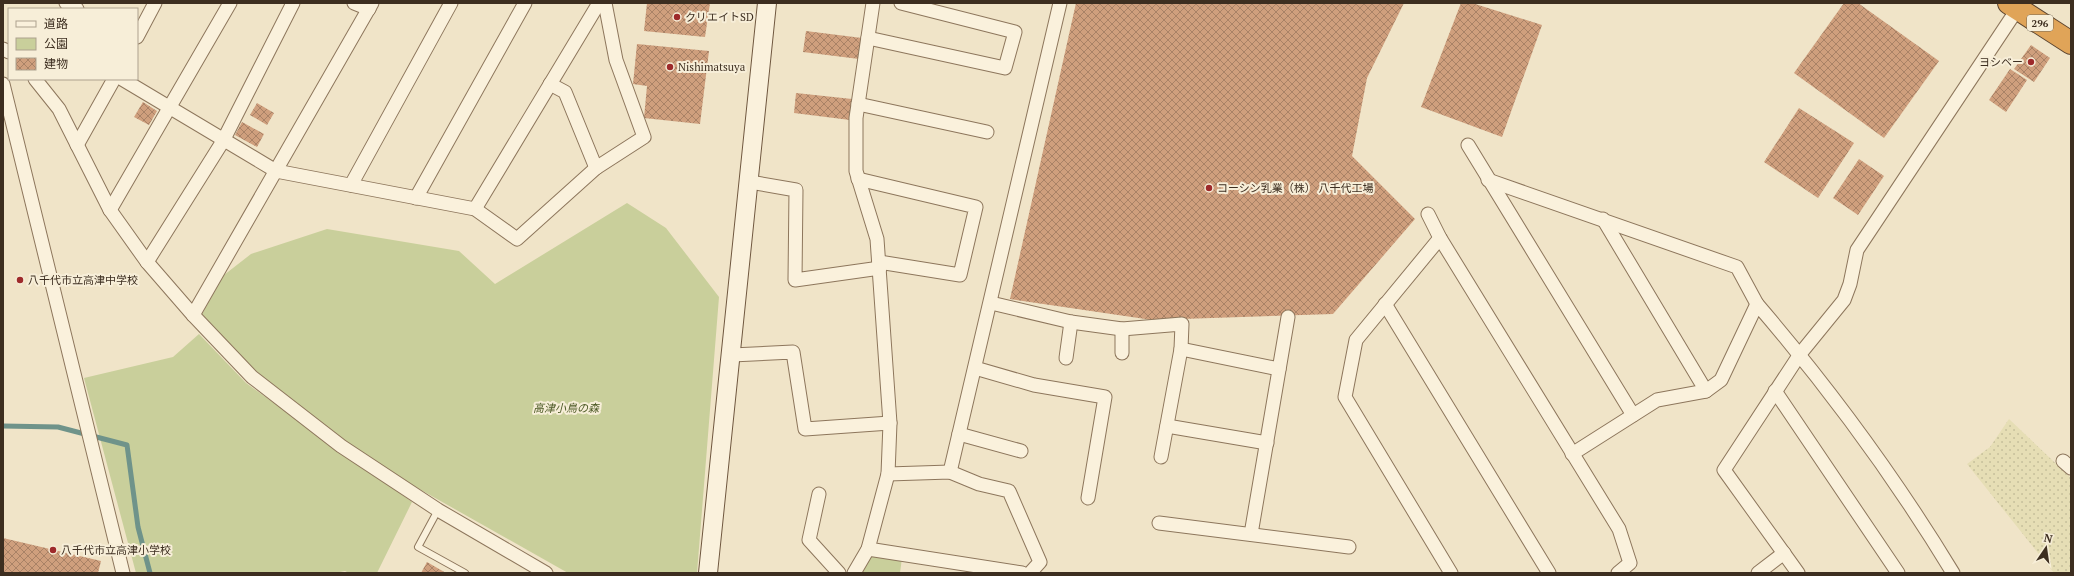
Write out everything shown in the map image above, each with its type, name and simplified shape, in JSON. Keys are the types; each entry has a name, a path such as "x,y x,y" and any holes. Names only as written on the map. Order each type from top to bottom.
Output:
{"highway":[{"name":"296","path":"2016,5 2071,43"}],"street":[{"path":"66,3 75,8"},
{"path":"138,35 155,3"},
{"path":"110,210 230,3"},
{"path":"147,262 224,141 293,3"},
{"path":"193,315 371,6 354,3"},
{"path":"351,185 451,3"},
{"path":"416,198 525,3"},
{"path":"475,209 600,3"},
{"path":"124,80 276,171 475,209 517,239 596,168 644,137 616,60 605,3"},
{"path":"708,573 750,182 767,3"},
{"path":"854,573 868,549 888,474 890,423 877,239 856,171 856,118 873,3"},
{"path":"868,38 1005,68 1015,32 901,3"},
{"path":"950,472 991,303 1060,3"},
{"path":"1798,573 1724,470 1800,354 1844,300 1850,284 1857,250 2016,5"},
{"path":"77,145 113,80"},
{"path":"40,81 58,109 110,210 147,262 193,315 252,377 341,446 438,510 546,573"},
{"path":"3,84 122,573"},
{"path":"550,84 565,92 596,168"},
{"path":"858,104 987,132"},
{"path":"1468,145 1633,415"},
{"path":"750,182 796,190 796,280 879,265 960,275 976,207 858,179"},
{"path":"1488,180 1737,267 1757,304 1800,354 1918,514 1953,573"},
{"path":"1428,214 1440,238 1619,529 1630,563 1618,573"},
{"path":"1603,219 1706,391"},
{"path":"1440,238 1356,340 1345,397 1451,573"},
{"path":"991,303 1071,322 1122,329 1182,324 1181,349 1162,457"},
{"path":"1385,304 1550,573"},
{"path":"1572,454 1657,400 1706,391 1721,380 1757,304"},
{"path":"1251,534 1288,316"},
{"path":"1066,358 1071,322"},
{"path":"1122,329 1122,353"},
{"path":"1181,349 1279,369"},
{"path":"732,355 793,352 805,429 890,423"},
{"path":"975,368 1034,385 1105,396 1088,498"},
{"path":"1775,391 1898,573"},
{"path":"1167,426 1267,443"},
{"path":"959,434 1021,451"},
{"path":"888,474 950,472 979,484 1009,491 1040,562 1030,573"},
{"path":"818,494 809,540 839,573"},
{"path":"1159,523 1349,547"},
{"path":"868,549 1022,573"},
{"path":"1758,573 1784,553"}],"lane":[{"path":"438,510 418,547 465,573"}],"shaded area":[{"path":"2009,419 2071,478 2071,573 2054,573 1967,464 1990,447"}],"green space":[{"name":"高津小鳥の森","path":"627,203 666,228 719,297 697,573 568,573 375,464 252,368 202,314 224,275 251,254 327,229 459,251 495,284"},
{"path":"199,334 246,383 412,502 377,573 349,573 345,571 335,573 136,573 84,378 173,357"},
{"path":"870,552 902,558 900,573 858,573"}],"building":[{"name":"クリエイトSD","path":"647,3 710,3 705,37 644,31"},
{"name":"コーシン乳業（株） 八千代工場","path":"1076,3 1404,3 1367,78 1352,156 1415,219 1333,314 1152,320 1010,299"},
{"path":"1461,3 1472,3 1542,25 1502,137 1421,107"},
{"path":"1844,3 1858,3 1939,61 1884,138 1794,73"},
{"path":"806,31 862,38 859,59 803,52"},
{"name":"Nishimatsuya","path":"637,44 709,51 700,124 644,118 647,86 633,84"},
{"path":"2031,45 2050,58 2034,82 2014,69"},
{"path":"2010,69 2027,80 2006,112 1989,100"},
{"path":"796,93 852,99 850,120 794,113"},
{"path":"143,102 157,111 149,125 134,117"},
{"path":"257,103 274,113 267,125 250,115"},
{"path":"1799,108 1854,143 1818,198 1764,162"},
{"path":"242,122 264,134 257,147 235,135"},
{"path":"1859,159 1884,176 1858,215 1833,198"},
{"path":"3,538 101,561 98,573 3,573"},
{"path":"427,562 446,573 421,573"}],"waterway":[{"path":"3,426 58,427 127,445 138,527 150,573"}],"place":[{"name":"クリエイトSD","path":"677,17"},
{"name":"ヨシベー","path":"2031,62"},
{"name":"Nishimatsuya","path":"670,67"},
{"name":"コーシン乳業（株） 八千代工場","path":"1209,188"},
{"name":"八千代市立高津中学校","path":"20,280"},
{"name":"八千代市立高津小学校","path":"53,550"}]}
